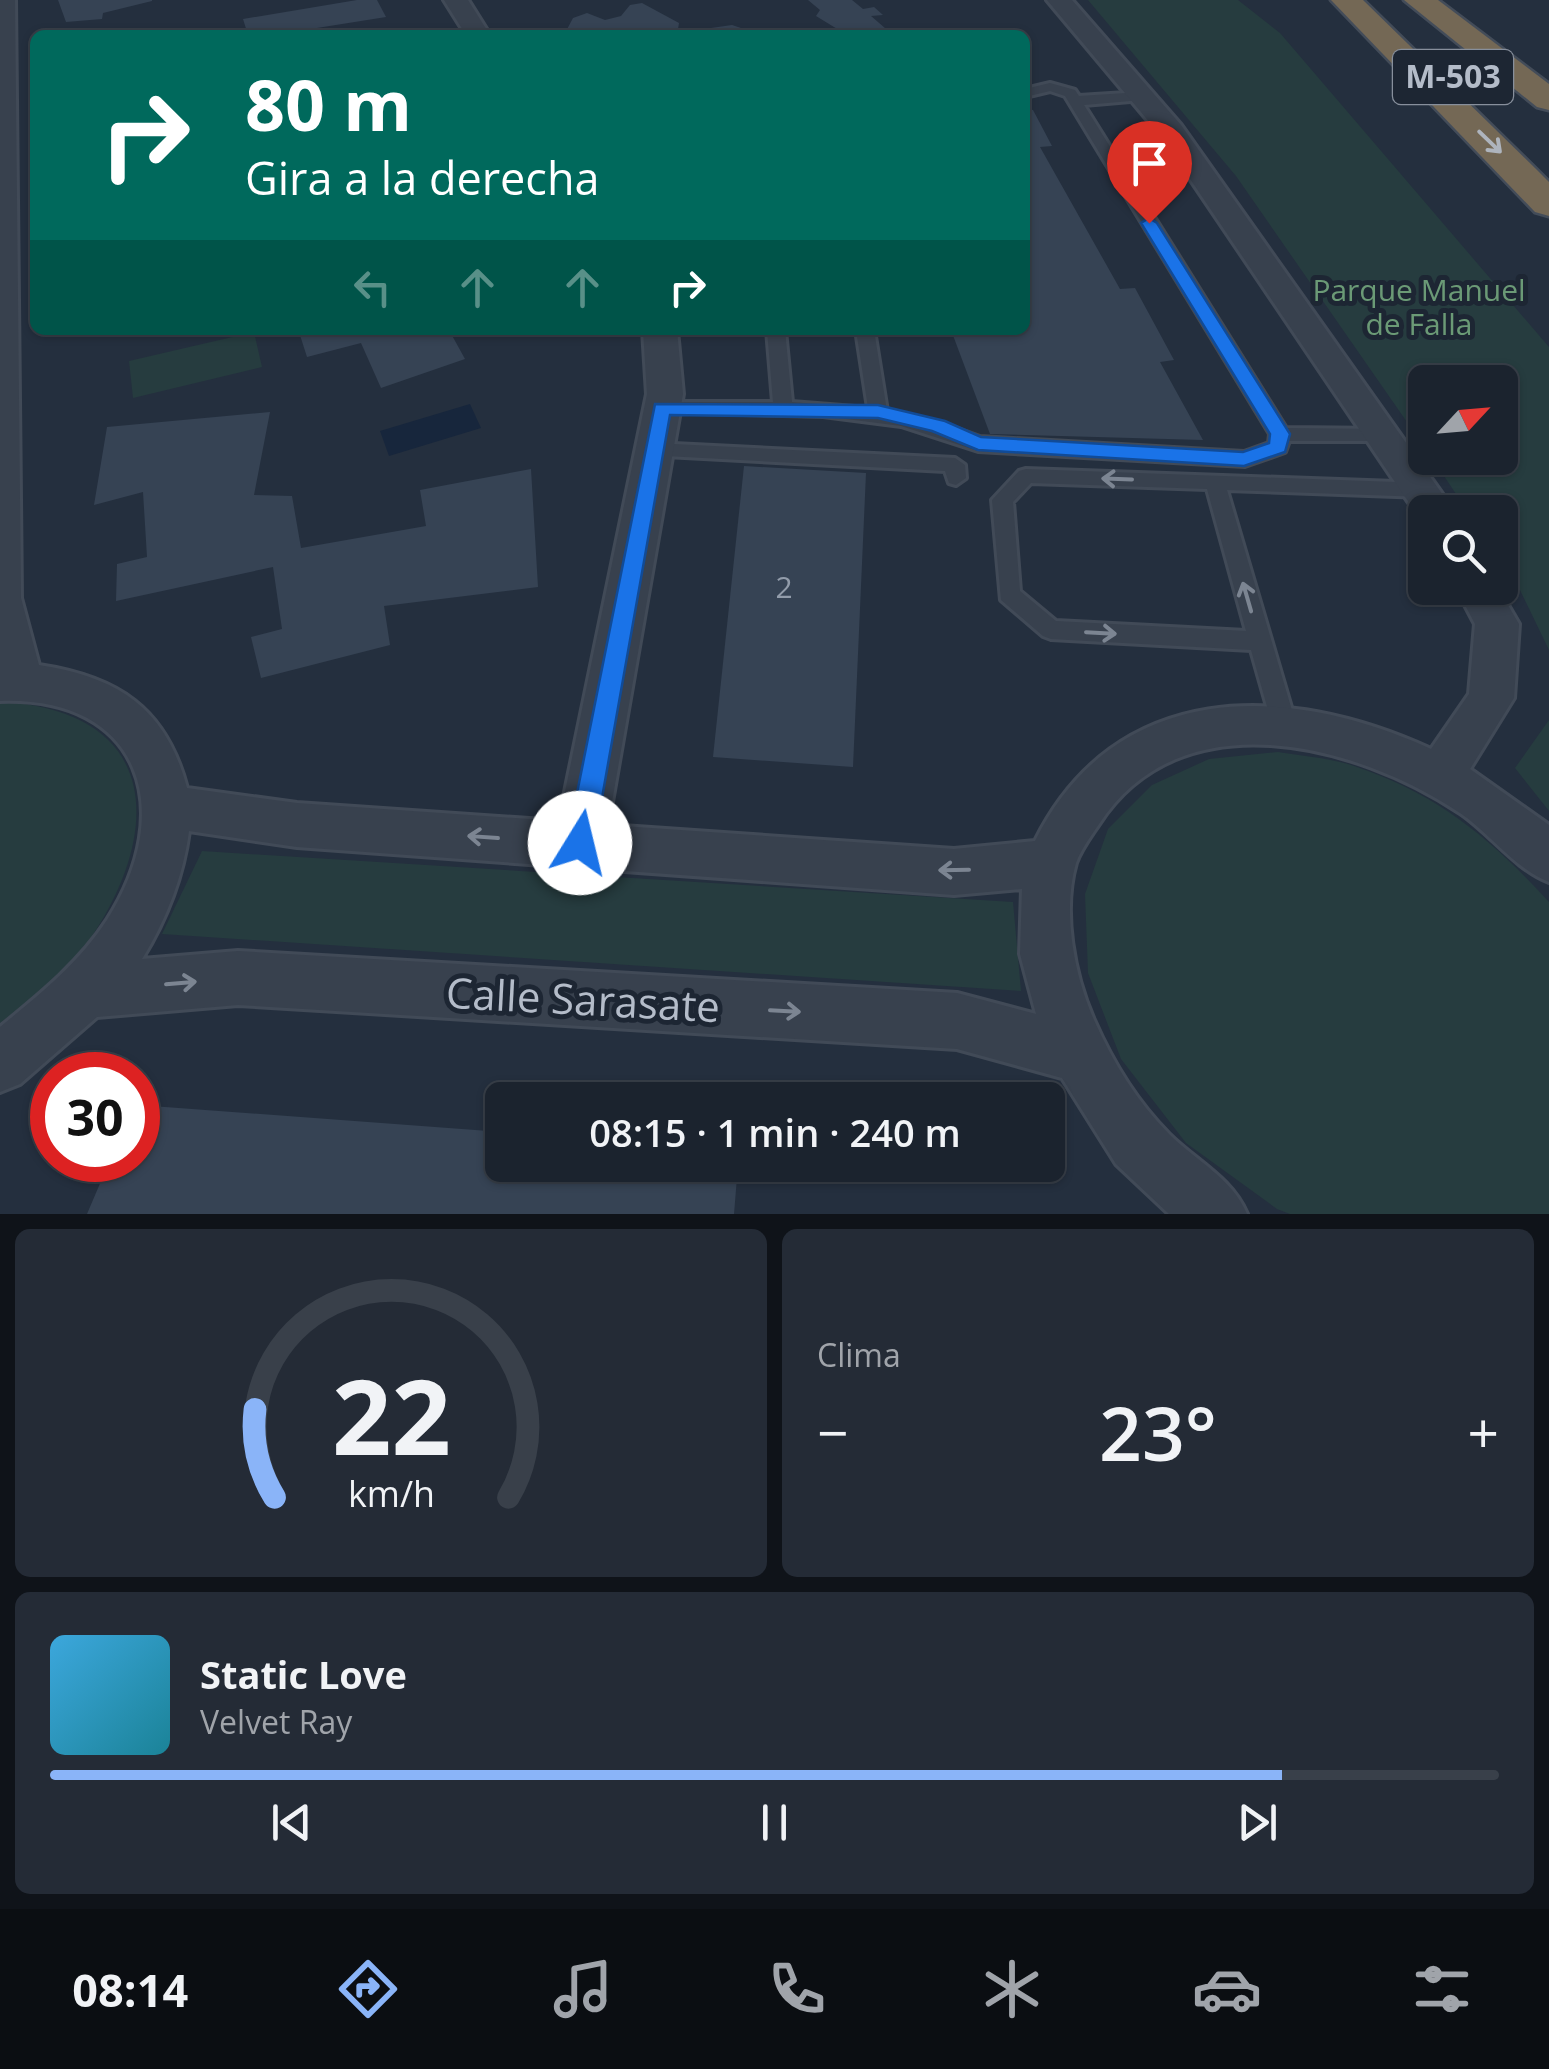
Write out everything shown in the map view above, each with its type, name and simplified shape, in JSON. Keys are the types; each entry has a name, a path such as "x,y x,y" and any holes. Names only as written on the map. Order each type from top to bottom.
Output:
{"highway":[{"path":"1346,0 1392,52 1492,142 1549,204"},
{"name":"M-503","path":"1354,0 1420,48 1549,158"},
{"name":"M-503","path":"1419,0 1549,100"},
{"path":"1439,0 1469,37"}],"street":[{"path":"0,1064 84,991 132,927 160,864 168,807 156,754 126,715 79,691 10,682 0,598 3,0"},
{"path":"456,0 475,30"},
{"path":"1059,0 1171,131 1426,495"},
{"path":"580,843 662,408 660,335"},
{"path":"1440,774 1491,698 1497,624 1486,605"},
{"path":"1216,1214 1138,1145 1078,1054 1046,952 1051,863 1084,798 1137,752 1205,727 1284,724 1361,740 1440,774 1494,810 1549,859"},
{"path":"168,807 298,825 954,872 1051,863"},
{"name":"Calle Sarasate","path":"84,991 238,978 957,1021 1078,1054"}],"lane":[{"path":"662,408 878,412 938,426 978,444 1244,459 1278,447 1280,434 1074,101 1060,89 1030,92"},
{"path":"1074,101 1142,96"},
{"path":"776,335 783,408"},
{"path":"865,335 878,412"},
{"path":"1280,434 1386,436"},
{"path":"654,450 902,469 955,466 956,478"},
{"path":"1260,641 1051,630 1010,594 1002,500 1026,476 1215,482 1408,499"},
{"path":"1215,482 1284,724"}],"green space":[{"name":"Parque Manuel de Falla","path":"1088,0 1238,0 1280,33 1549,347 1549,650 1518,587 1518,495 1457,495 1443,475 1518,475 1518,365 1408,365 1408,424 1236,176"},
{"path":"255,335 262,367 133,398 129,361"},
{"path":"0,702 51,709 89,725 116,748 131,778 136,812 131,850 117,891 94,933 51,982 0,1023"},
{"path":"1549,720 1549,811 1515,768"},
{"path":"1278,752 1345,763 1412,790 1484,838 1549,902 1549,1214 1290,1214 1277,1209 1186,1143 1121,1059 1088,973 1085,894 1108,829 1152,785 1209,759"},
{"path":"202,851 1013,902 1021,991 162,934"}],"water":[{"path":"470,404 481,428 389,456 380,431"}],"building":[{"path":"58,0 152,1 103,13 102,19 66,22"},
{"path":"357,0 377,0 386,17 304,30 246,30 243,19"},
{"path":"808,0 852,0 863,9 874,7 883,15 871,16 887,30 839,30 816,16 820,10"},
{"path":"642,3 679,23 678,30 567,30 573,18 587,13 605,20 621,16 630,5"},
{"path":"732,25 747,30 705,30"},
{"path":"1030,109 1052,146 1040,147 1120,289 1135,288 1174,360 1160,362 1203,440 990,434 953,335 1030,335"},
{"path":"300,335 452,335 465,359 381,388 361,343 307,357"},
{"path":"270,412 254,495 292,496 301,548 426,526 420,490 531,469 538,587 384,606 390,645 261,678 251,637 282,629 273,567 116,601 117,564 147,557 143,492 94,505 107,427"},
{"path":"744,466 866,473 853,767 713,757"},
{"path":"160,1107 485,1131 485,1182 737,1182 734,1214 87,1214 101,1182 160,1182"}],"route":[{"path":"580,843 662,408 878,412 938,426 978,444 1244,459 1262,456 1278,447 1282,442 1280,434 1149,223"}]}
